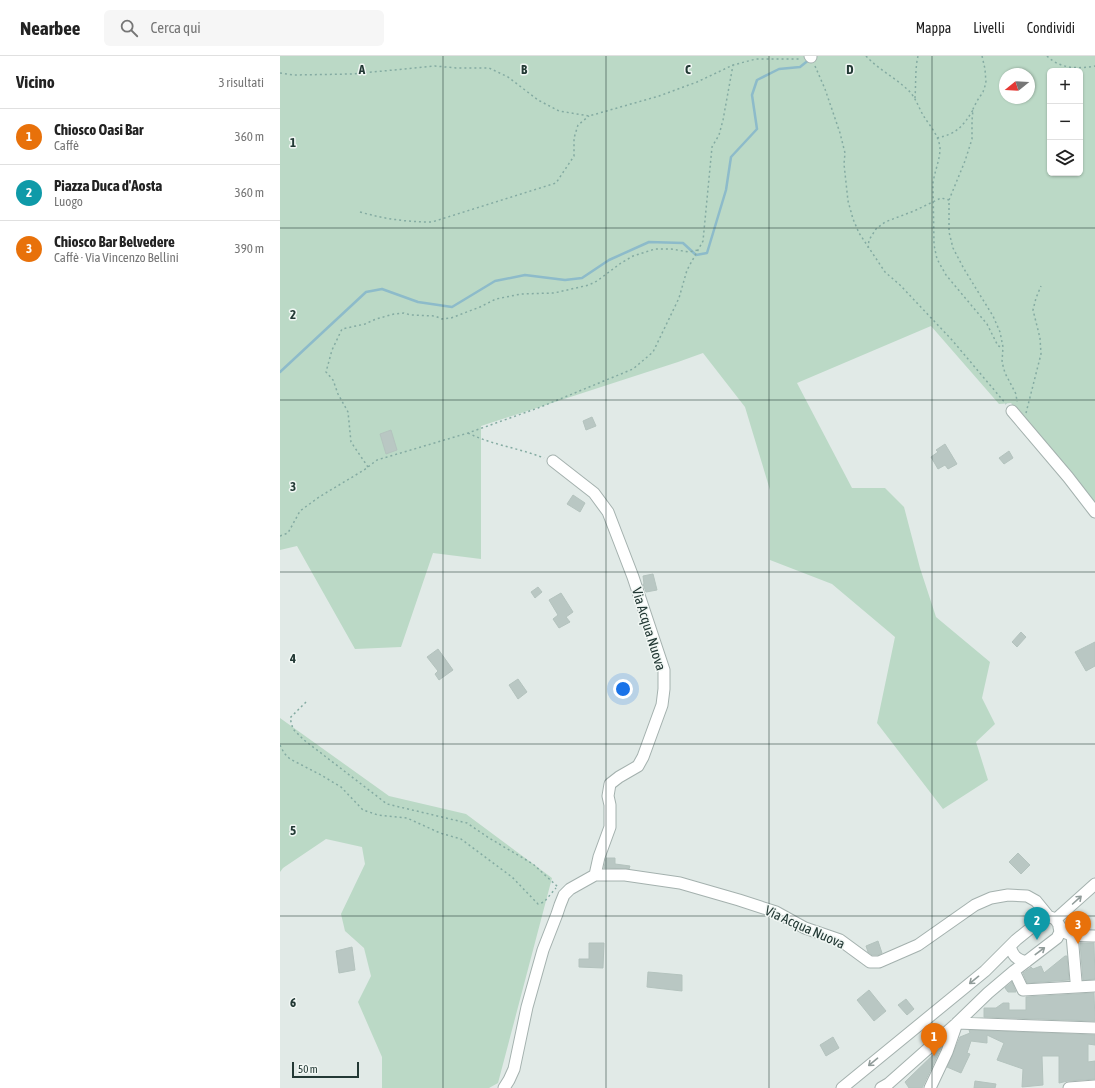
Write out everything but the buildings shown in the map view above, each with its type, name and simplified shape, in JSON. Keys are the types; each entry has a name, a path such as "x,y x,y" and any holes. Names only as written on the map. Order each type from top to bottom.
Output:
{"street":[{"path":"1016,416 1068,477 1095,512"},
{"name":"Via Acqua Nuova","path":"553,461 594,493 608,512 633,577 664,670 662,705 643,757 638,766 610,784 608,796 610,805 610,827 599,857 595,875"},
{"name":"Via Acqua Nuova","path":"504,1088 514,1069 527,1008 543,950 564,895 570,889 595,875 625,875 680,883 739,900 776,912 805,928 840,940 870,962 879,962 918,945 975,905 991,898 1008,895 1027,896 1056,920"},
{"path":"842,1088 986,971 1016,940 1042,919 1056,920 1095,884"},
{"path":"1056,920 1067,934 1095,936"},
{"path":"881,1088 888,1084 957,1023 988,993 1057,938 1060,932 1056,920"},
{"path":"1072,935 1076,981"},
{"path":"1006,950 1012,953 1017,959 1026,962"},
{"path":"1014,971 1023,990 1095,986"},
{"path":"957,1023 1095,1028"},
{"path":"930,1088 947,1052 957,1023"},
{"path":"1069,1088 1095,1086"}],"path":[{"path":"360,212 384,218 415,222 432,222 556,183 574,156 574,138 578,125 589,116 659,96 697,82 733,65 756,59 794,60 808,56 825,89 840,133 845,153 844,164 846,184 853,219 859,233 885,272 900,284 952,340 1016,416"},
{"path":"866,56 908,89 937,138 940,146 934,176 934,245 937,259 946,275 987,324 998,346 1003,347"},
{"path":"915,99 917,80 916,66 918,56"},
{"path":"937,138 948,136 963,125 984,92 986,83 982,56"},
{"path":"1047,56 1055,63 1066,66 1077,68 1095,66"},
{"path":"280,536 288,533 300,511 377,460 468,433 538,408 633,369 653,352 679,298 687,270 703,241 712,147 719,135 733,65"},
{"path":"280,73 294,75 352,74 435,66 456,68 489,68 508,77 538,100 559,111 589,116"},
{"path":"973,109 972,138 965,161 949,200 949,232 953,248 993,316 1000,332 1003,347 1002,362 1016,394 1016,416"},
{"path":"868,248 869,240 876,229 885,222 914,211 934,200 942,198 949,200"},
{"path":"368,467 352,442 348,412 338,394 333,380 326,372 332,350 342,330 394,314 404,313 411,315 435,316 442,319 451,318 480,308 496,299 521,294 554,293 589,285 633,256 655,249 671,249 689,252 698,250"},
{"path":"1016,416 1027,411 1041,354 1040,338 1033,310 1041,286"},
{"path":"468,433 484,440 528,452 553,461"},
{"path":"306,702 290,718 293,728 304,740 387,804 467,823 533,864 546,874 557,886 570,889"},
{"path":"280,745 284,753 290,759 340,787 363,810 378,815 407,818 440,833 461,839 512,877 538,904 544,902 557,886"}],"green space":[{"path":"280,56 1095,56 1095,505 1072,475 1011,403 999,404 931,326 797,383 852,488 885,488 904,507 920,568 936,617 990,662 982,698 995,724 976,742 988,780 943,809 877,723 895,637 832,584 770,560 770,490 745,407 703,353 481,426 481,559 433,553 401,647 355,649 297,546 280,550"},
{"path":"280,718 389,796 466,814 552,878 498,1083 489,1088 382,1088 382,1057 358,1002 371,976 364,948 345,931 341,914 365,864 362,847 326,839 283,868 280,872"}],"waterway":[{"path":"280,372 366,292 382,289 418,302 452,307 495,281 525,275 565,280 582,278 609,260 649,242 683,243 696,255 707,253 726,190 731,157 757,129 752,95 757,80 779,69 800,67 810,59"}],"place":[{"name":"Piazza Duca d'Aosta","path":"1037,940"},
{"name":"Chiosco Bar Belvedere","path":"1078,944"},
{"name":"Chiosco Oasi Bar","path":"934,1056"}]}
